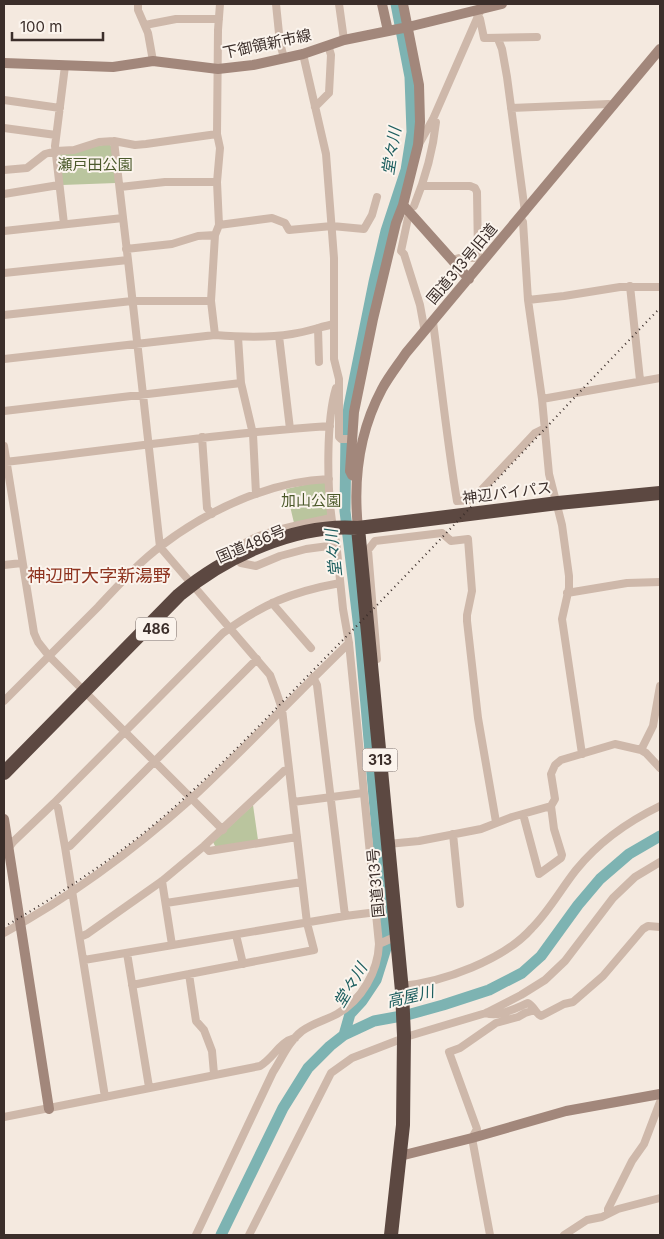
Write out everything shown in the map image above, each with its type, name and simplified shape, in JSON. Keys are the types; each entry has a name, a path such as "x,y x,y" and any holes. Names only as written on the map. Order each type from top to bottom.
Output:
{"highway":[{"name":"神辺バイパス","path":"342,530 558,503 660,493"},
{"name":"国道486号","path":"4,782 179,595 274,542 311,531 342,530"},
{"name":"国道313号","path":"342,530 375,709 388,844 394,937 402,989 404,1037 403,1118 391,1235"},
{"name":"国道486号","path":"4,773 87,693"}],"street":[{"path":"138,4 138,10 148,33 153,61"},
{"path":"215,335 212,301 214,235 219,225 218,182 220,148 217,134 220,4"},
{"path":"276,4 280,43 284,58"},
{"path":"339,4 344,40"},
{"path":"356,478 350,471 354,412 373,319 396,224 418,145 420,122 419,85 399,29 382,4"},
{"path":"399,29 403,4"},
{"name":"下御領新市線","path":"4,64 113,67 153,61 218,69 253,65 303,54 344,40 502,4"},
{"path":"418,145 433,119 478,9"},
{"path":"478,9 484,38 537,37"},
{"path":"145,24 176,19 219,19"},
{"path":"498,39 503,55 512,108 523,203 528,300 542,399 548,474 558,503 569,576 562,619 582,754"},
{"path":"315,107 330,93 331,55 328,45"},
{"name":"国道313号旧道","path":"342,530 366,430 383,388 406,353 660,49"},
{"path":"303,54 326,154 334,258 334,359 339,379 339,436 341,439 352,439"},
{"path":"64,224 59,186 56,136 65,66"},
{"path":"4,100 60,108"},
{"path":"512,108 610,104 613,106"},
{"path":"414,206 422,186 434,141 436,122 433,119"},
{"path":"4,128 56,136"},
{"path":"4,170 27,168 45,154 74,150 99,142 114,141 135,145 217,134"},
{"path":"114,141 160,547 270,675 278,694 282,709 302,882 314,950 132,985"},
{"path":"120,187 165,182 218,182"},
{"path":"4,194 59,186"},
{"path":"422,186 470,186 475,188 477,192 478,255 474,258 452,260"},
{"path":"219,225 272,218 285,223 289,230 332,226 364,229 372,215 377,198"},
{"path":"403,204 468,279"},
{"path":"4,231 123,218"},
{"path":"408,218 401,251 404,254 420,305 424,327 430,326 445,412 446,437 456,501 472,500 535,433 543,429"},
{"path":"126,249 172,244 198,236 214,235"},
{"path":"4,273 128,260"},
{"path":"528,300 630,286 660,287"},
{"path":"630,286 640,380"},
{"path":"4,315 132,301 212,301"},
{"path":"4,359 215,335 238,337 279,336 334,324"},
{"path":"318,328 319,362"},
{"path":"279,336 290,428"},
{"path":"238,337 241,383 253,434 256,494"},
{"path":"542,399 640,380 660,378"},
{"path":"4,1107 5,1117 260,1066 267,1062 283,1043 295,1038 311,1026 348,1006 367,984 374,971 381,943 363,793 349,642 340,584 342,530 329,479 332,401 339,379"},
{"path":"4,411 241,383"},
{"path":"5,462 149,446 202,437 330,426"},
{"path":"202,437 207,508 212,514"},
{"path":"4,446 5,462 34,633 38,642 49,656 223,830"},
{"path":"4,701 124,580 160,547 184,530 212,514 256,494 274,488 329,479"},
{"path":"375,709 379,692 368,550 376,541 432,534 442,534 451,541 468,539 472,591 467,621 478,718 496,822"},
{"path":"4,565 22,563"},
{"path":"567,593 626,584 660,582"},
{"path":"6,851 230,628 249,614 272,603 305,591 340,584"},
{"path":"272,603 311,648"},
{"path":"4,933 21,924 122,856 192,798 349,642"},
{"path":"65,847 70,846 257,659"},
{"path":"313,677 317,685 345,916"},
{"path":"640,750 653,726 660,686"},
{"path":"388,844 419,842 481,828 551,806 555,799 551,774 555,765 561,760 615,744 646,753 660,768"},
{"path":"80,937 162,881 223,830 284,771 288,770"},
{"path":"293,802 363,793"},
{"path":"54,803 58,808 65,847 105,1096"},
{"path":"522,814 540,874 561,858 562,855 553,823 551,806"},
{"path":"402,989 456,973 499,954 520,940 536,924 587,858 618,831 660,806"},
{"path":"4,819 6,851 21,924 49,1108"},
{"path":"453,834 460,904"},
{"path":"204,846 209,851 296,837"},
{"path":"249,1235 330,1073 352,1058 404,1037 486,1012 521,995 545,980 565,961 593,927 613,898 635,877 660,862"},
{"path":"162,881 172,945"},
{"path":"166,903 302,882"},
{"path":"84,960 377,912"},
{"path":"486,1012 491,1015 504,1013 528,1003 541,1016 564,1004 573,1002 603,976 643,929 648,926 660,927"},
{"path":"236,935 243,964"},
{"path":"381,943 394,937"},
{"path":"126,953 149,1087"},
{"path":"189,974 196,1021 204,1030 212,1051 214,1074"},
{"path":"490,1235 472,1138 477,1129 449,1052 460,1048 496,1023 534,1010"},
{"path":"196,1235 274,1072 295,1038"},
{"path":"400,1156 566,1111 660,1095 644,1144 625,1174 608,1209 608,1213"},
{"path":"564,1235 587,1220 595,1220 618,1209 660,1198"}],"green space":[{"name":"瀬戸田公園","path":"108,144 112,146 116,183 62,185 59,157 61,153"},
{"name":"加山公園","path":"322,481 328,485 329,513 327,516 294,523 286,489"},
{"path":"253,805 258,840 216,848 213,842"}],"waterway":[{"name":"堂々川","path":"344,1035 350,1014 362,1001 376,980 387,945 360,637 345,511 346,432 349,406 374,282 386,231 406,170 412,132 410,77 396,4"},
{"name":"高屋川","path":"221,1235 283,1108 308,1068 330,1046 344,1035 374,1021 407,1015 443,1005 489,990 522,973 541,956 578,905 600,879 629,854 660,836"}],"railway":[{"path":"4,927 69,887 111,858 152,827 212,772 413,568 660,308"}],"district":[{"name":"神辺町大字新湯野","path":"99,576"}]}
